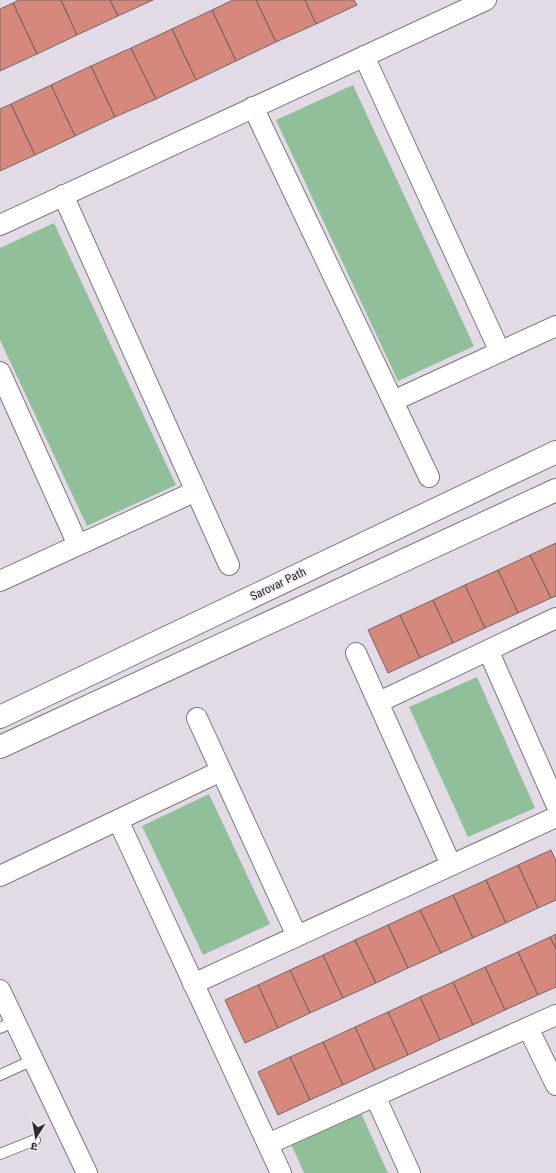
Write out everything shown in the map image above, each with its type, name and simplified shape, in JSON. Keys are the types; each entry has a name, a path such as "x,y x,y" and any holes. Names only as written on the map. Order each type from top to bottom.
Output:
{"main road":[{"name":"Sarovar Path","path":"0,717 556,452"},
{"path":"0,747 556,490"}],"street":[{"path":"0,224 486,0"},
{"path":"364,56 500,352"},
{"path":"254,107 428,476"},
{"path":"63,196 229,565"},
{"path":"393,401 556,326"},
{"path":"0,372 78,545"},
{"path":"0,581 196,491"},
{"path":"379,702 556,618"},
{"path":"488,650 556,804"},
{"path":"356,652 451,865"},
{"path":"197,718 297,936"},
{"path":"0,876 221,771"},
{"path":"193,984 556,817"},
{"path":"118,820 282,1173"},
{"path":"0,990 7,1025 33,1060 87,1173"},
{"path":"268,1144 556,1015"},
{"path":"528,1028 556,1085"},
{"path":"375,1096 410,1173"}],"lane":[{"path":"0,1075 33,1060"},
{"path":"0,1154 35,1140"}],"green space":[{"path":"353,85 474,346 398,381 276,120"},
{"path":"54,223 176,485 87,526 0,340 0,248"},
{"path":"477,677 535,808 468,837 409,707"},
{"path":"209,794 270,924 203,955 142,826"},
{"path":"361,1113 388,1173 304,1173 291,1144"}],"building":[{"path":"19,0 61,0 77,35 37,54 13,3"},
{"path":"61,0 110,0 118,16 77,35"},
{"path":"110,0 153,0 118,16"},
{"path":"233,0 256,0 276,42 236,61 212,10"},
{"path":"256,0 305,0 316,24 276,42"},
{"path":"305,0 354,0 357,5 316,24"},
{"path":"13,3 37,54 0,71 0,9"},
{"path":"212,10 236,61 196,80 172,29"},
{"path":"172,29 196,80 156,99 131,48"},
{"path":"131,48 156,99 115,117 91,66"},
{"path":"91,66 115,117 75,136 51,85"},
{"path":"51,85 75,136 35,155 11,104"},
{"path":"11,104 35,155 0,171 0,109"},
{"path":"556,543 556,596 551,598 530,555"},
{"path":"530,555 551,598 518,613 498,570"},
{"path":"498,570 518,613 485,628 465,585"},
{"path":"465,585 485,628 453,643 433,600"},
{"path":"433,600 453,643 420,658 400,615"},
{"path":"400,615 420,658 388,673 368,630"},
{"path":"551,850 556,861 556,900 538,908 518,865"},
{"path":"518,865 538,908 506,923 486,880"},
{"path":"486,880 506,923 473,938 453,895"},
{"path":"453,895 473,938 441,953 420,910"},
{"path":"420,910 441,953 408,968 388,925"},
{"path":"388,925 408,968 376,983 355,940"},
{"path":"556,934 556,949 550,937"},
{"path":"550,937 556,949 556,987 538,995 518,952"},
{"path":"355,940 376,983 343,998 323,955"},
{"path":"518,952 538,995 505,1010 485,967"},
{"path":"323,955 343,998 310,1013 290,970"},
{"path":"485,967 505,1010 473,1025 453,982"},
{"path":"290,970 310,1013 278,1028 258,985"},
{"path":"453,982 473,1025 440,1040 420,997"},
{"path":"258,985 278,1028 245,1043 225,1000"},
{"path":"420,997 440,1040 408,1055 388,1012"},
{"path":"388,1012 408,1055 375,1070 355,1027"},
{"path":"355,1027 375,1070 343,1085 323,1042"},
{"path":"323,1042 343,1085 310,1100 290,1057"},
{"path":"290,1057 310,1100 278,1115 258,1072"}]}
